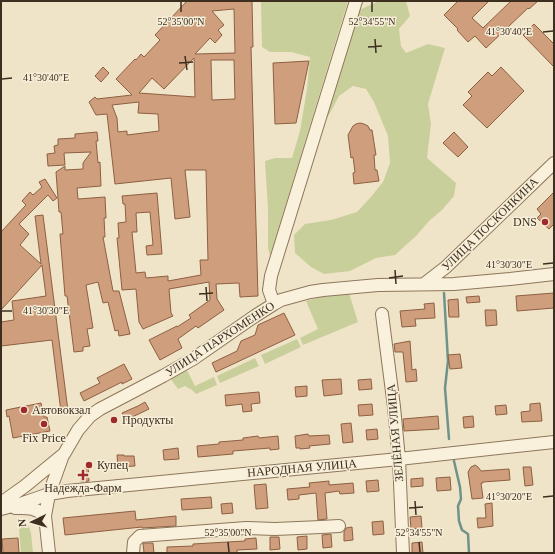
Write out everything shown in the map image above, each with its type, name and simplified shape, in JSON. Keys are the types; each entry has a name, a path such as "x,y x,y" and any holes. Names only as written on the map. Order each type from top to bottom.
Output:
{"street":[{"path":"274,304 269,290 271,276 356,1"},
{"name":"УЛИЦА ПОСКОНКИНА","path":"424,284 446,267 554,163"},
{"name":"УЛИЦА ПАРХОМЕНКО","path":"64,454 78,430 90,416 103,406 193,359 281,300 323,290 378,285 461,283 554,274"},
{"name":"ЗЕЛЁНАЯ УЛИЦА","path":"382,314 399,459 403,553"},
{"name":"НАРОДНАЯ УЛИЦА","path":"2,507 49,494 67,491 399,459 554,442"},
{"path":"49,553 45,516 49,494 64,454"},
{"path":"2,507 64,454"},
{"path":"2,507 39,510 45,516"},
{"path":"133,553 134,542 140,536 246,528 275,529 339,526"}],"green space":[{"path":"261,1 348,1 270,256 268,248 268,209 265,161 275,158 292,158 300,131 307,89 310,57 291,52 270,52 262,47"},
{"path":"379,1 406,1 410,16 399,29 401,46 406,53 428,44 445,48 428,104 431,124 427,158 456,183 454,196 416,236 395,255 376,258 350,271 324,274 311,267 295,253 294,235 305,224 331,220 357,212 383,182 390,163 388,136 374,102 366,89 353,86 339,96 320,129 357,11"},
{"path":"349,293 358,322 303,345 300,338 318,329 306,301 320,297"},
{"path":"297,339 301,347 265,364 261,355"},
{"path":"255,358 259,366 220,383 217,376"},
{"path":"184,370 188,372 195,386 214,377 217,385 196,394 185,386 178,389 170,378"},
{"path":"25,526 29,527 31,533 33,553 21,553 19,530"}],"building":[{"path":"187,1 252,1 253,47 251,47 258,296 240,297 239,283 216,284 217,299 224,310 198,328 196,326 178,339 182,348 160,360 149,340 177,327 191,318 189,315 210,300 209,282 169,289 171,313 173,316 143,329 139,322 136,289 122,290 117,238 119,238 118,223 126,222 125,204 123,204 122,196 157,193 162,254 147,255 146,246 153,245 150,212 136,213 137,232 132,232 136,273 145,272 146,278 168,276 168,281 201,275 200,260 208,260 206,170 185,170 190,217 175,219 171,178 115,184 107,114 96,115 89,102 95,97 97,99 132,95 116,79 135,59 136,60 141,54 144,57 160,40 155,35","holes":["234,9 235,53 195,54 210,38 215,43 222,35 218,30 224,25 212,11","194,58 195,97 139,93 152,78 164,89","211,60 234,60 235,99 212,100","139,102 138,113 158,114 159,131 127,135 127,131 118,132 117,118 112,105"]},
{"path":"458,1 489,1 472,18 483,28 511,1 538,1 529,9 528,8 486,48 475,36 468,42 444,15"},
{"path":"534,24 554,44 554,67 523,35"},
{"path":"309,61 296,123 275,124 273,63"},
{"path":"103,67 109,73 101,82 95,76"},
{"path":"501,67 524,91 487,128 463,105 472,96 468,92 488,72 492,76"},
{"path":"360,123 368,126 370,130 372,130 376,155 374,155 375,170 377,170 379,181 354,184 353,173 355,172 353,157 351,158 348,135 353,126"},
{"path":"97,132 98,141 96,141 98,163 100,162 101,186 77,188 78,199 105,197 106,218 104,218 105,237 103,237 113,291 119,291 130,334 119,336 118,330 115,331 108,302 103,303 98,282 86,285 93,328 87,329 90,346 83,347 83,351 74,352 67,296 65,296 60,234 63,234 61,212 59,212 56,172 65,166 65,170 83,169 83,163 91,152 64,153 65,165 48,166 47,154 55,153 54,146 58,145 58,139 75,138 75,134"},
{"path":"454,132 468,147 458,157 443,143"},
{"path":"45,179 57,198 53,201 48,195 19,224 29,234 20,245 41,264 35,216 43,215 68,411 61,412 52,340 1,346 1,322 14,320 12,301 46,296 42,265 1,310 1,232 26,205 22,201 30,192 33,195 42,187 39,182"},
{"path":"554,192 554,224 549,229 537,218 541,214 537,209"},
{"path":"554,293 554,308 517,311 516,296"},
{"path":"479,296 480,302 467,303 466,297"},
{"path":"458,299 459,317 449,317 448,300"},
{"path":"434,303 435,318 415,319 416,326 402,327 400,311 425,309 424,304"},
{"path":"485,310 496,310 497,325 486,326"},
{"path":"284,313 295,335 216,372 212,363 237,351 241,341 255,335 258,325"},
{"path":"410,341 412,370 416,369 417,381 406,382 403,352 395,352 394,344"},
{"path":"460,354 462,368 450,369 448,355"},
{"path":"124,364 132,379 122,384 122,382 84,401 80,393 100,383 97,378"},
{"path":"341,379 342,394 324,396 322,380"},
{"path":"371,379 372,389 359,390 358,380"},
{"path":"307,386 307,396 296,397 295,387"},
{"path":"259,392 260,403 251,404 252,411 243,412 242,404 226,406 225,395"},
{"path":"145,402 149,409 126,420 122,413"},
{"path":"41,403 44,417 47,417 50,431 13,438 9,416 7,417 6,410"},
{"path":"540,403 542,421 522,422 521,412 530,411 530,404"},
{"path":"372,404 373,415 359,416 358,405"},
{"path":"506,405 507,414 496,415 495,406"},
{"path":"438,416 439,429 404,431 403,419"},
{"path":"473,416 474,427 464,428 463,417"},
{"path":"351,423 353,442 343,443 341,424"},
{"path":"377,429 378,439 367,440 366,430"},
{"path":"308,434 309,436 329,435 330,444 309,446 310,448 296,448 295,436"},
{"path":"258,436 259,438 278,436 279,449 270,450 270,448 233,451 233,454 198,457 197,446 219,444 219,442 243,440 243,438"},
{"path":"178,448 179,459 164,460 163,450"},
{"path":"117,455 134,456 135,466 118,467"},
{"path":"88,463 89,481 81,482 81,475"},
{"path":"475,465 481,471 509,469 510,480 481,483 483,498 472,499 468,472 471,467"},
{"path":"523,467 531,467 533,485 525,486"},
{"path":"450,477 451,490 437,491 436,478"},
{"path":"423,478 423,486 411,487 411,479"},
{"path":"378,480 379,491 367,492 366,481"},
{"path":"329,481 329,485 353,483 354,493 340,494 339,491 325,493 327,519 318,520 316,493 299,495 299,499 288,500 287,489 310,487 309,483"},
{"path":"266,484 268,508 256,509 254,485"},
{"path":"211,497 212,508 182,510 181,499"},
{"path":"232,503 233,513 222,514 221,504"},
{"path":"492,503 493,526 478,528 477,518 486,518 485,504"},
{"path":"135,511 136,520 176,516 176,526 142,527 65,535 63,518"},
{"path":"421,516 422,528 411,529 410,517"},
{"path":"383,521 384,534 373,535 372,522"},
{"path":"352,527 353,540 344,541 344,532 346,528"},
{"path":"331,534 332,547 323,548 322,535"},
{"path":"307,536 307,549 298,550 297,537"},
{"path":"270,537 279,537 280,549 270,550"},
{"path":"18,538 19,553 3,553 2,539"},
{"path":"256,538 257,549 237,550 237,553 167,553 167,547 245,541 245,539"},
{"path":"422,542 423,553 412,553 412,543"},
{"path":"143,543 153,543 154,553 144,553"}],"waterway":[{"path":"444,293 448,361 445,388 449,439"},
{"path":"454,461 460,487 461,499 458,506 459,521 462,530 468,534 469,553"}],"place":[{"name":"DNS","path":"545,222"},
{"name":"Автовокзал","path":"24,410"},
{"name":"Продукты","path":"114,420"},
{"name":"Fix Price","path":"44,424"},
{"name":"Купец","path":"89,465"},
{"name":"Надежда-Фарм","path":"83,475"}]}
